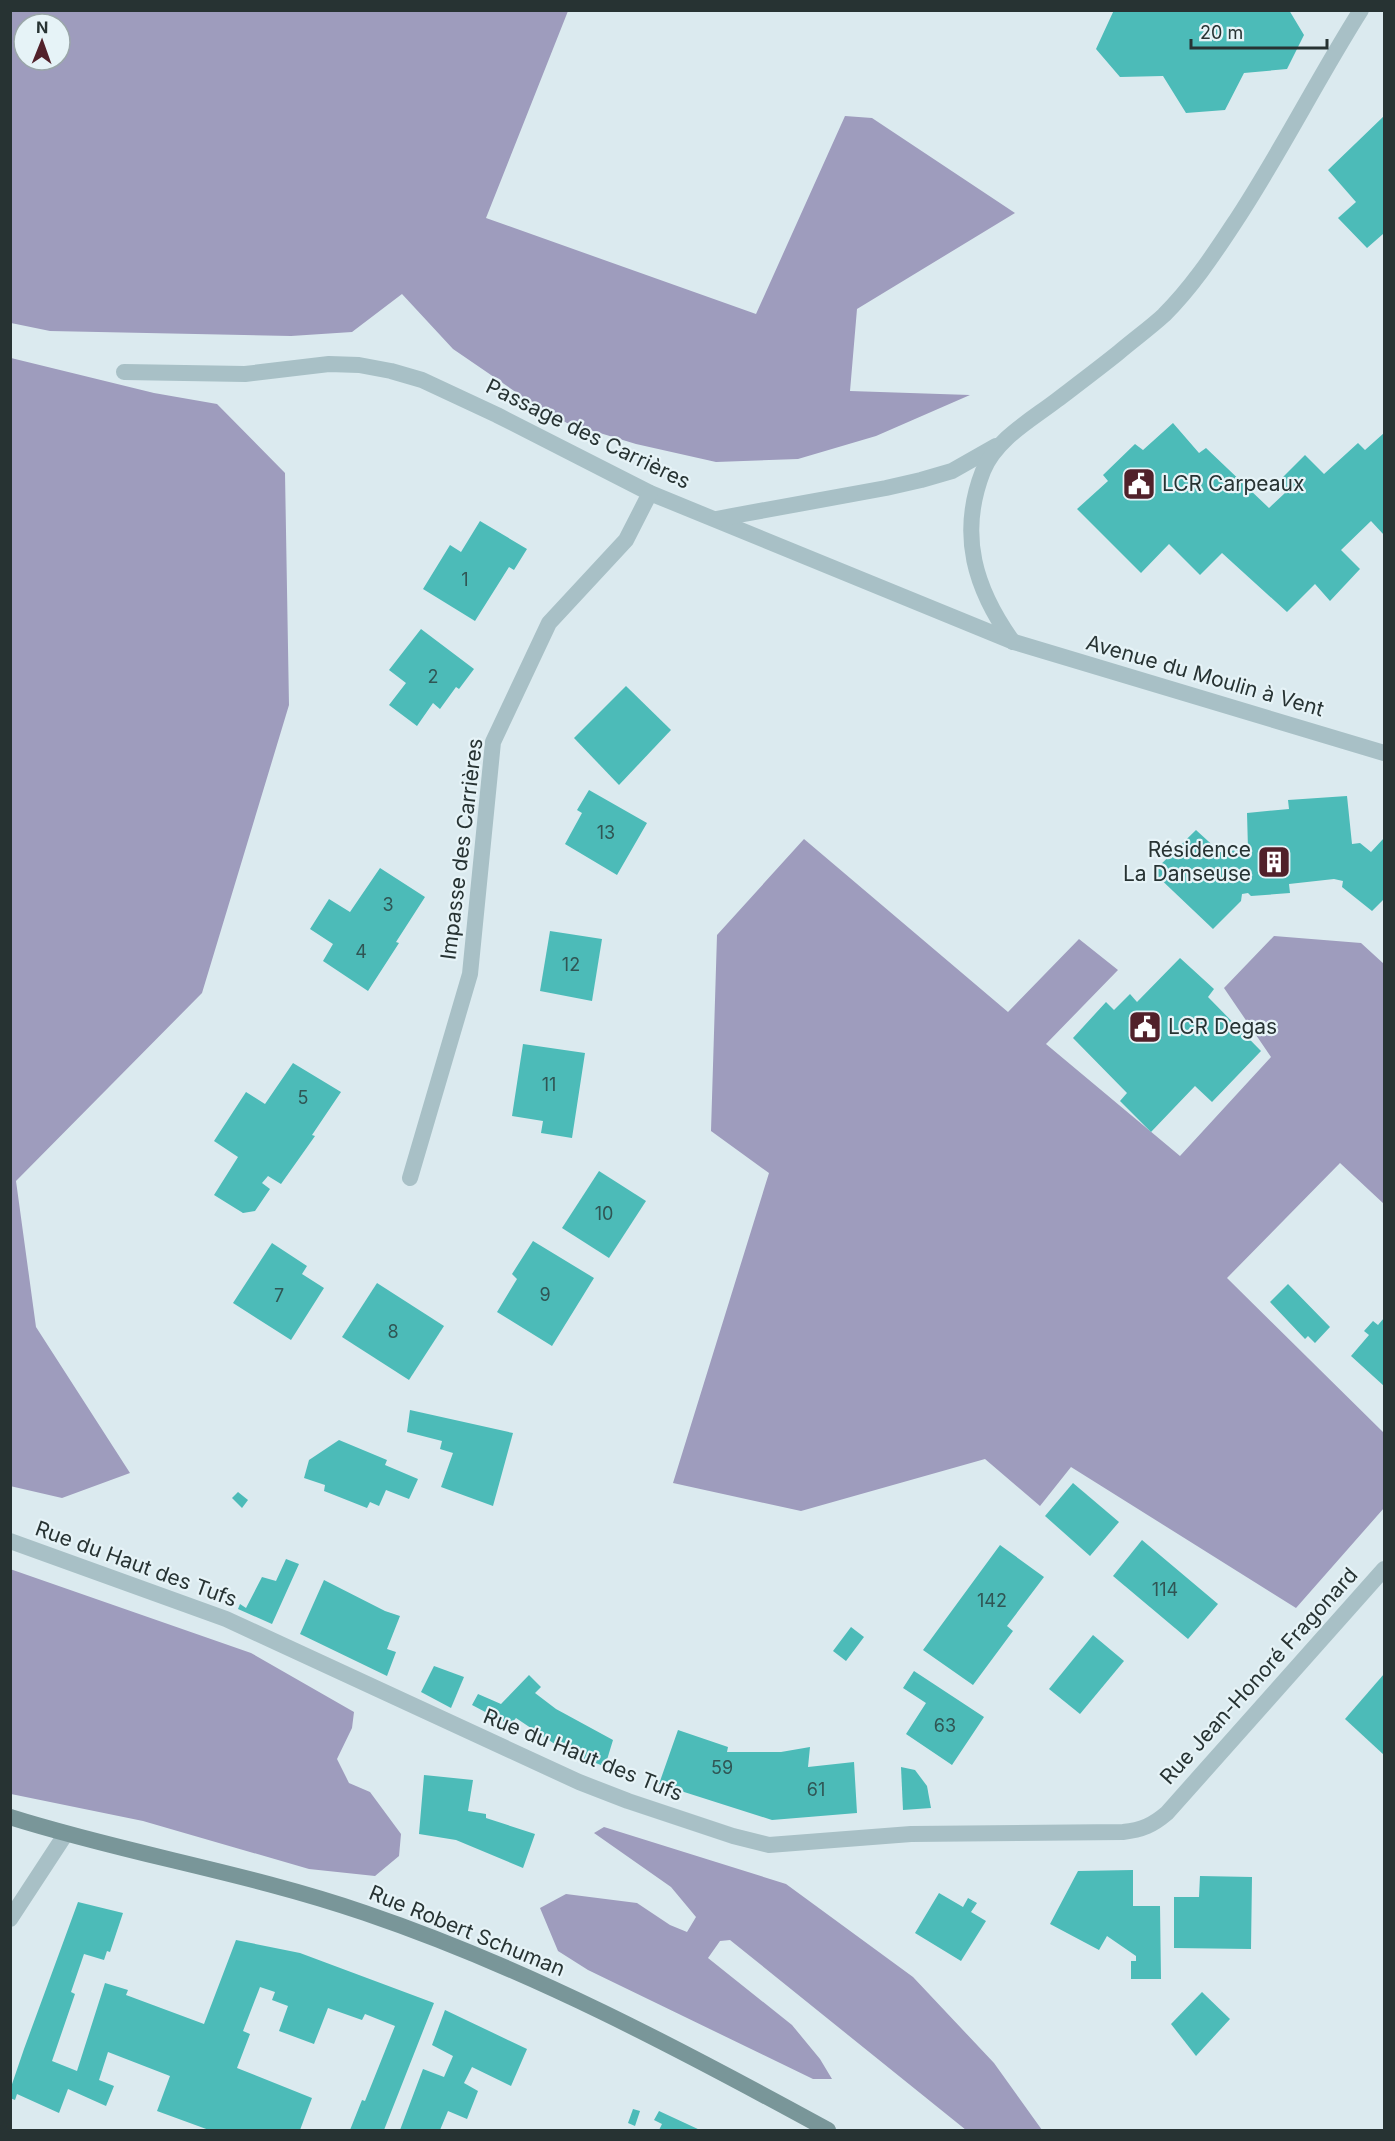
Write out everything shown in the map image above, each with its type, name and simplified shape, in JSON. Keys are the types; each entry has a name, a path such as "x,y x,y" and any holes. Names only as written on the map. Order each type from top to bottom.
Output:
{"main road":[{"name":"Rue Robert Schuman","path":"10,1817 65,1835"},
{"name":"Rue Robert Schuman","path":"10,1830 65,1835 114,1845 363,1912 506,1968 612,2016 828,2130"}],"street":[{"path":"715,519 886,488 952,471 1004,440 1096,370 1155,322 1206,266 1289,136 1361,10"},
{"name":"Passage des Carrières","path":"124,372 244,374 329,364 359,365 422,380 650,493 1014,642"},
{"path":"1004,440 983,471 974,506 971,545 975,569 984,594 996,618 1014,642"},
{"name":"Impasse des Carrières","path":"410,1178 470,974 493,742 549,623 626,540 650,493"},
{"name":"Avenue du Moulin à Vent","path":"1014,642 1384,753"},
{"name":"Rue du Haut des Tufs","path":"10,1541 226,1619 516,1754 628,1801 733,1836 769,1845 912,1834 1123,1832 1154,1825 1167,1813"},
{"name":"Rue Jean-Honoré Fragonard","path":"1167,1813 1384,1569"},
{"path":"10,1919 65,1835"}],"shaded area":[{"path":"10,11 568,11 486,218 756,314 845,116 872,118 1015,213 857,309 850,391 970,395 876,436 798,459 716,462 636,444 567,423 523,397 453,349 402,294 352,332 291,336 50,331 11,323"},
{"path":"11,358 154,393 217,404 285,473 289,705 202,993 16,1181 36,1327 130,1473 62,1498 10,1486"},
{"path":"804,839 1008,1012 1079,939 1118,970 1046,1044 1180,1156 1271,1057 1224,988 1274,936 1361,943 1384,964 1384,1204 1340,1163 1227,1278 1384,1433 1384,1508 1296,1608 1071,1467 1040,1506 985,1459 801,1511 673,1483 769,1173 711,1131 717,935"},
{"path":"10,1569 251,1653 354,1712 352,1728 337,1759 349,1783 370,1792 401,1834 399,1856 375,1876 309,1869 143,1821 11,1794"},
{"path":"604,1827 786,1884 913,1977 994,2063 1042,2130 966,2130 730,1940 720,1941 708,1958 792,2025 820,2059 832,2079 813,2079 588,1970 558,1951 540,1908 566,1894 637,1903 670,1925 687,1932 696,1917 671,1887 594,1833"}],"building":[{"path":"1114,10 1289,10 1304,35 1287,69 1244,73 1225,110 1186,113 1163,76 1120,77 1096,49"},
{"path":"1384,116 1384,236 1383,234 1367,248 1338,218 1356,202 1328,170"},
{"path":"1173,423 1199,453 1206,448 1269,508 1285,493 1276,484 1305,455 1324,474 1358,443 1365,450 1384,433 1384,535 1371,521 1341,550 1360,569 1330,601 1315,584 1287,612 1222,553 1200,575 1169,544 1141,573 1077,509 1108,481 1103,475 1135,444 1143,450"},
{"path":"480,521 527,549 514,570 509,567 475,621 423,589 450,545 461,552"},
{"path":"421,629 474,669 459,689 456,687 440,709 433,703 417,726 389,705 406,683 389,670"},
{"path":"626,686 671,730 619,785 574,738"},
{"path":"589,790 647,823 617,875 565,844 582,813 577,810"},
{"name":"Résidence La Danseuse","path":"1347,796 1352,844 1360,843 1371,852 1384,838 1384,901 1372,911 1342,887 1343,881 1334,879 1289,884 1290,893 1251,896 1248,893 1242,894 1241,901 1213,929 1153,872 1196,830 1220,852 1248,849 1247,813 1289,809 1288,800"},
{"path":"380,868 425,897 368,991 323,961 333,944 310,929 329,899 350,912"},
{"path":"550,931 602,939 592,1001 540,991"},
{"path":"1180,958 1214,989 1208,997 1261,1051 1212,1102 1195,1086 1151,1132 1120,1101 1127,1093 1073,1038 1106,1002 1114,1010 1130,994 1137,1002"},
{"path":"523,1044 585,1053 572,1138 541,1133 543,1121 512,1116"},
{"path":"293,1063 341,1092 312,1135 315,1136 281,1184 268,1176 262,1183 270,1189 255,1211 243,1213 214,1195 238,1157 214,1141 246,1092 265,1104"},
{"path":"599,1171 646,1201 609,1258 562,1228"},
{"path":"533,1241 594,1278 552,1346 497,1312 517,1279 512,1274"},
{"path":"272,1243 307,1266 302,1274 324,1288 291,1340 233,1303"},
{"path":"377,1283 444,1326 409,1380 342,1337"},
{"path":"1288,1284 1330,1327 1315,1343 1308,1336 1305,1339 1270,1302"},
{"path":"1384,1318 1384,1386 1351,1356 1369,1335 1364,1331 1373,1321 1378,1325"},
{"path":"410,1410 513,1433 493,1506 441,1487 453,1453 440,1449 442,1441 407,1432"},
{"path":"339,1440 387,1460 385,1465 418,1479 409,1499 386,1490 379,1506 370,1502 367,1508 324,1491 325,1485 304,1478 309,1460"},
{"path":"1073,1483 1119,1522 1090,1556 1045,1516"},
{"path":"238,1492 248,1500 242,1508 232,1498"},
{"path":"1142,1540 1218,1604 1188,1639 1113,1576"},
{"path":"1000,1545 1044,1577 1007,1626 1013,1631 973,1685 923,1650"},
{"path":"286,1559 299,1564 272,1624 238,1609 240,1604 246,1608 262,1577 276,1581"},
{"path":"324,1580 385,1611 400,1616 387,1649 396,1652 387,1676 300,1634"},
{"path":"851,1627 864,1637 846,1661 833,1651"},
{"path":"1093,1635 1124,1661 1080,1714 1049,1689"},
{"path":"434,1666 464,1677 451,1708 421,1692"},
{"path":"914,1671 984,1717 952,1765 906,1734 926,1703 903,1688"},
{"path":"1384,1674 1384,1755 1345,1719"},
{"path":"529,1675 541,1687 535,1693 556,1709 613,1740 606,1763 601,1765 568,1753 516,1718 510,1725 472,1705 478,1694 501,1704"},
{"path":"678,1730 728,1747 727,1752 781,1752 810,1747 808,1767 854,1762 857,1813 772,1820 659,1784"},
{"path":"901,1767 915,1770 927,1786 931,1808 903,1810"},
{"path":"424,1775 473,1780 468,1811 486,1814 486,1818 535,1834 523,1868 456,1840 419,1834"},
{"path":"1133,1870 1133,1906 1160,1906 1161,1979 1131,1979 1131,1961 1136,1961 1136,1956 1107,1936 1099,1950 1050,1924 1078,1871"},
{"path":"1200,1876 1252,1877 1251,1949 1174,1948 1174,1897 1199,1897"},
{"path":"939,1893 963,1907 968,1898 977,1903 971,1912 986,1921 961,1961 915,1933"},
{"path":"78,1902 123,1913 110,1952 107,1951 104,1960 84,1954 71,1992 75,1994 52,2061 77,2071 105,1983 128,1990 126,1995 204,2024 236,1940 300,1953 434,2003 384,2130 350,2130 362,2100 365,2101 395,2026 365,2014 362,2020 328,2008 314,2044 279,2031 288,2006 272,2000 275,1992 260,1987 243,2031 250,2034 237,2068 312,2098 300,2130 209,2130 157,2111 170,2076 108,2052 99,2080 114,2086 106,2106 68,2089 59,2113 17,2094 15,2100 10,2098 10,2090 24,2049"},
{"path":"1202,1992 1230,2019 1196,2056 1171,2024"},
{"path":"445,2010 527,2049 511,2086 472,2067 464,2083 478,2091 467,2119 448,2111 440,2130 400,2130 423,2069 444,2077 453,2056 432,2045"},
{"path":"633,2109 640,2111 635,2126 628,2123"},
{"path":"659,2111 700,2130 659,2130 662,2124 654,2120"}],"place":[{"name":"LCR Carpeaux","path":"1139,484"},
{"name":"Résidence La Danseuse","path":"1274,862"},
{"name":"LCR Degas","path":"1145,1027"}]}
